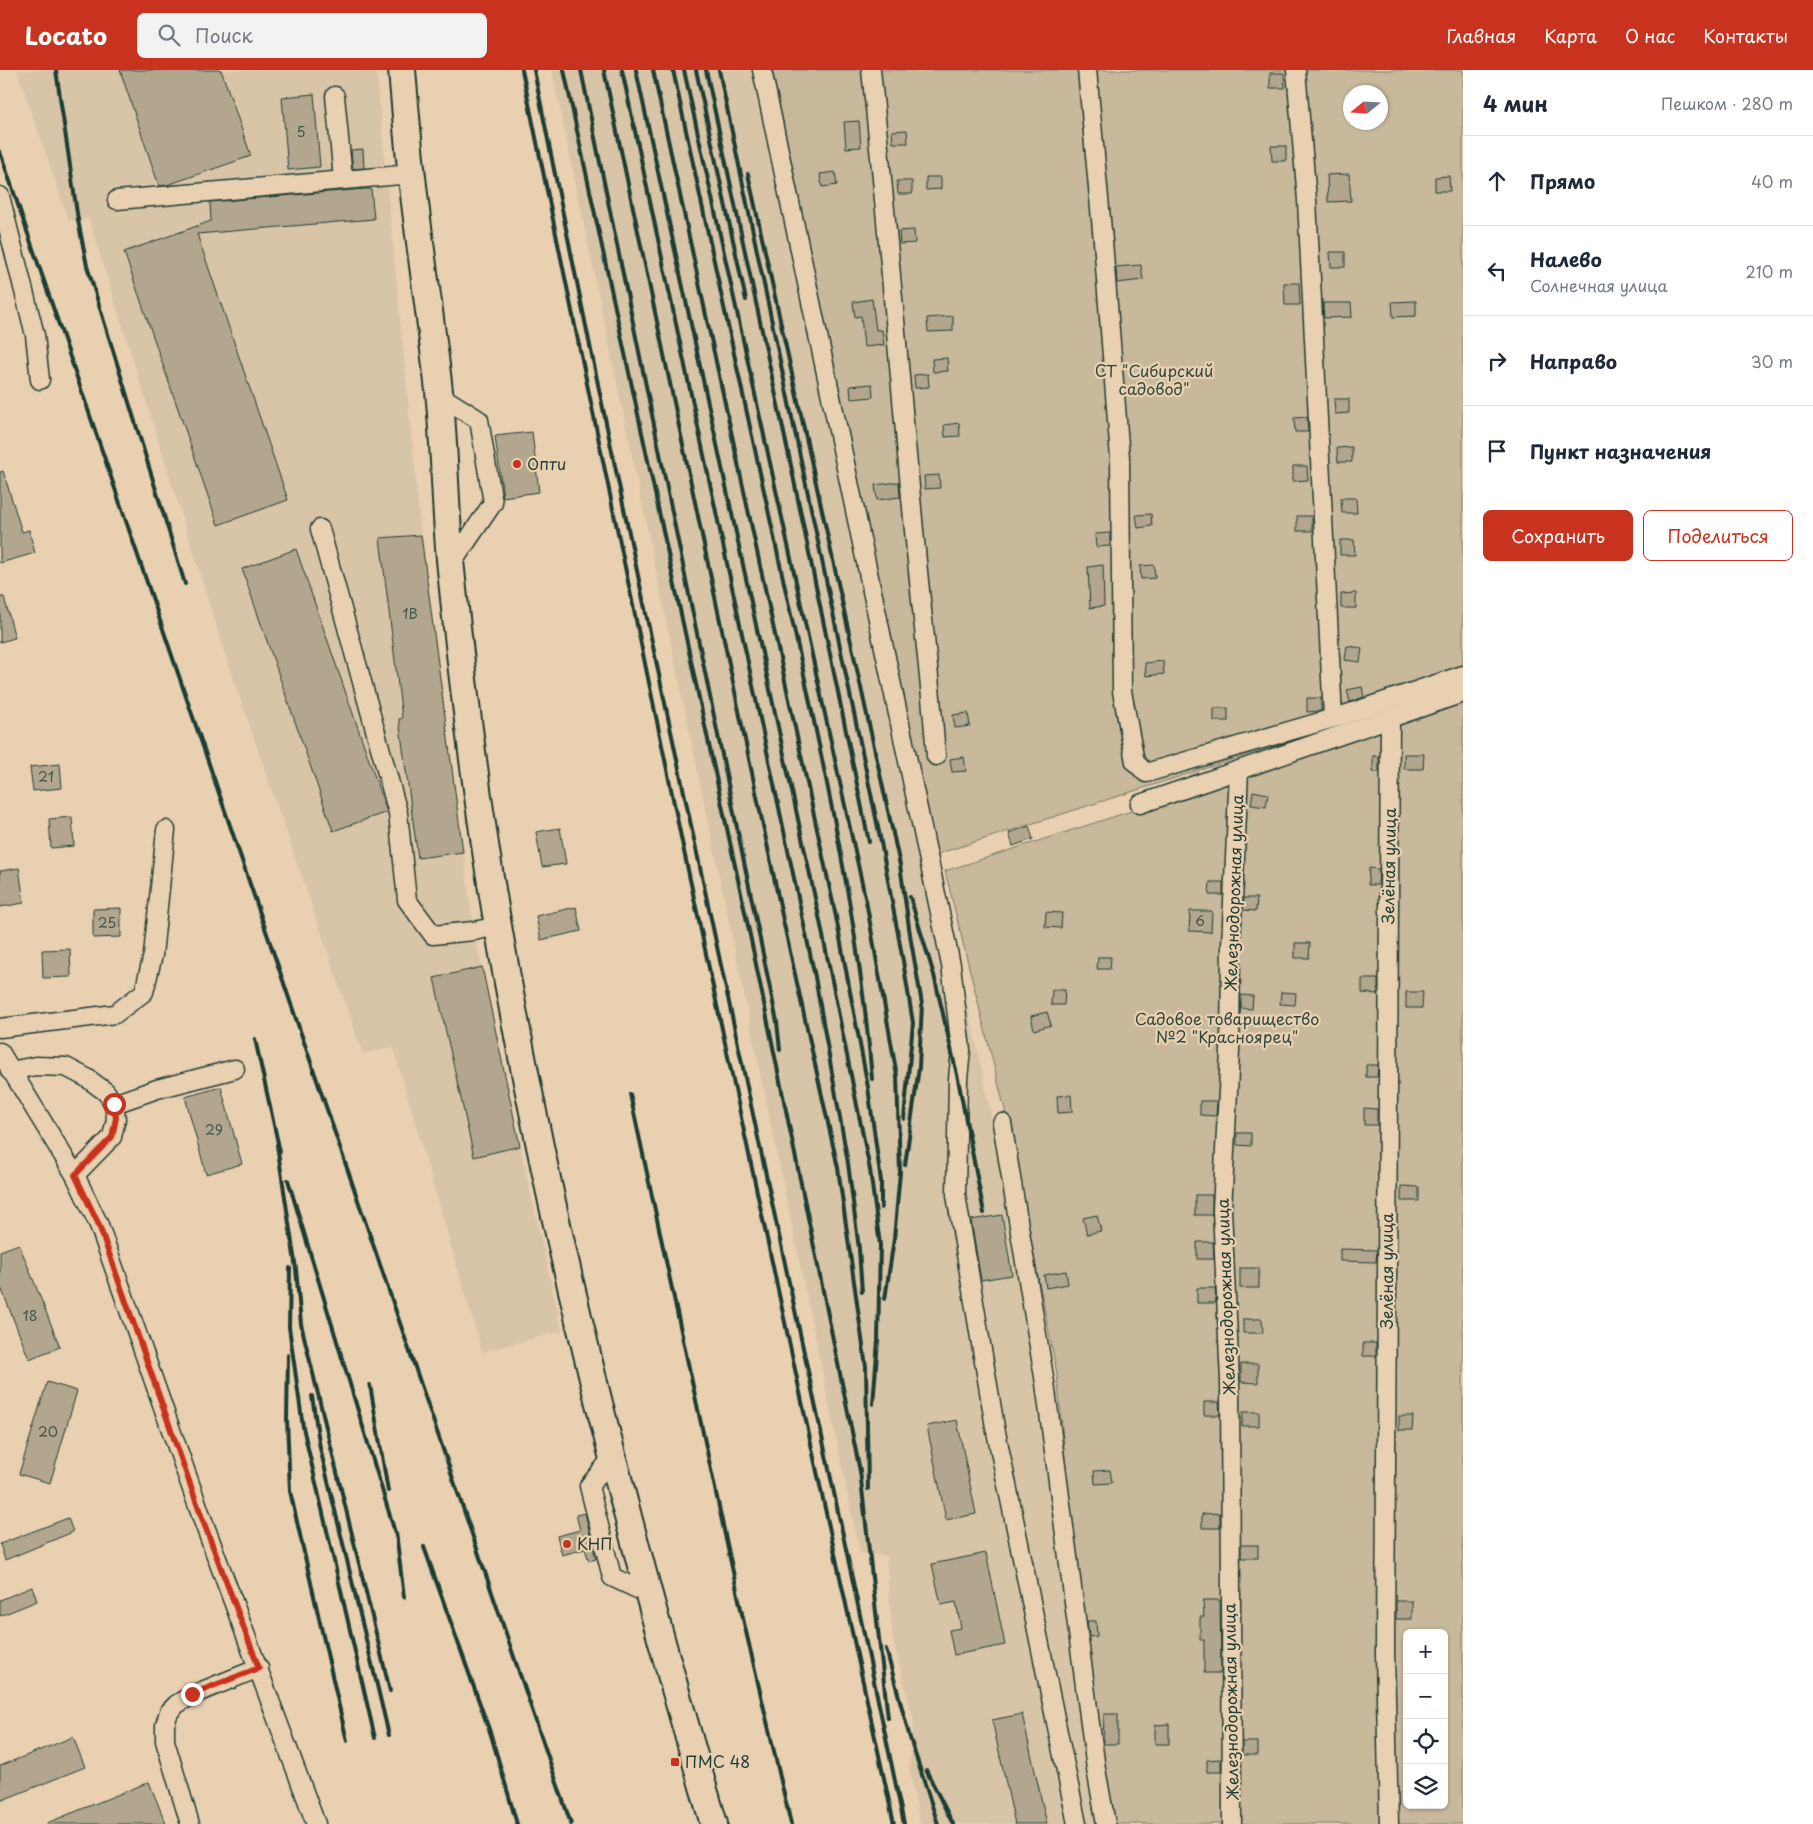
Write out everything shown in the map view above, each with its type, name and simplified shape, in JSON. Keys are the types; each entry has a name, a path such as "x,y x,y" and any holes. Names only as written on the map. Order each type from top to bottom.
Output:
{"highway":[{"path":"402,70 412,174 439,395 450,566 469,735 498,926 534,1118 577,1315 648,1594 714,1824"}],"street":[{"path":"762,70 951,965 961,1050 958,1078 956,1195 995,1427 1077,1824"},
{"path":"871,70 887,220 890,278 918,573 931,680 936,756"},
{"path":"1087,70 1120,458 1122,691 1135,762 1146,773 1332,718 1463,675"},
{"path":"1296,70 1308,200 1332,718"},
{"path":"335,96 343,179"},
{"path":"117,200 412,174"},
{"path":"0,196 35,335 40,380"},
{"path":"439,395 479,420 493,504 450,566"},
{"path":"320,529 398,814 407,900 433,936 498,926"},
{"path":"1140,804 1463,693"},
{"name":"Зелёная улица","path":"1389,1824 1385,1634 1390,718"},
{"name":"Железнодорожная улица","path":"1232,1824 1230,1381 1222,1210 1230,1051 1231,945 1239,771"},
{"path":"0,1028 115,1014 144,992 153,955 166,830"},
{"path":"0,1052 75,1175 99,1225 202,1518 316,1824"},
{"path":"10,1071 36,1066 66,1067 87,1078 106,1092 114,1104 116,1118 112,1137 75,1175"},
{"path":"114,1104 157,1089 235,1069"},
{"path":"1002,1123 1045,1383 1096,1770 1106,1824"},
{"path":"190,1824 165,1741 165,1725 169,1712 192,1694 259,1668"}],"shaded area":[{"path":"17,70 376,70 421,535 474,931 562,1331 482,1352 393,1047 363,1054 226,657 89,219 69,221"},
{"path":"552,70 772,70 927,817 991,1113 1102,1824 920,1824 909,1767 914,1722 893,1641 886,1556 860,1553"}],"green space":[{"name":"СТ \"Сибирский садовод\"","path":"772,70 1463,70 1463,686 937,854"},
{"name":"Садовое товарищество №2 \"Красноярец\"","path":"1463,703 1463,1824 1113,1824 1077,1586 1057,1374 1009,1126 945,871"}],"building":[{"path":"120,70 221,70 251,156 167,185 159,186"},
{"path":"1270,73 1284,73 1285,88 1270,88"},
{"path":"314,94 320,167 288,170 282,97"},
{"path":"859,121 861,147 846,148 844,122"},
{"path":"907,130 908,143 893,143 892,131"},
{"path":"1271,146 1286,146 1286,161 1272,161"},
{"path":"363,149 364,168 353,169 351,150"},
{"path":"835,172 837,185 822,187 820,174"},
{"path":"1349,174 1351,201 1328,202 1327,175"},
{"path":"1449,176 1450,191 1435,191 1435,177"},
{"path":"926,177 941,177 941,189 926,190"},
{"path":"897,181 912,181 912,194 898,194"},
{"path":"371,189 374,219 197,234 288,500 218,525 124,252 211,221 210,202"},
{"path":"914,230 915,243 900,244 899,231"},
{"path":"1330,252 1345,252 1345,267 1331,267"},
{"path":"1141,265 1143,280 1117,283 1116,267"},
{"path":"1284,283 1299,283 1300,305 1285,305"},
{"path":"872,299 876,330 882,330 884,345 864,347 861,316 855,317 853,302"},
{"path":"1416,301 1416,316 1393,317 1392,302"},
{"path":"1323,303 1351,303 1352,317 1324,318"},
{"path":"953,316 953,331 928,332 927,318"},
{"path":"947,358 948,371 933,372 932,359"},
{"path":"928,374 929,387 915,388 914,375"},
{"path":"872,384 873,397 851,399 850,386"},
{"path":"1334,399 1349,399 1349,413 1335,414"},
{"path":"1307,417 1308,432 1295,432 1294,418"},
{"path":"959,423 960,436 945,437 944,425"},
{"name":"Опти","path":"532,432 539,492 503,497 495,436"},
{"path":"1352,447 1352,462 1338,462 1337,448"},
{"path":"1293,466 1307,466 1308,480 1293,481"},
{"path":"3,471 22,532 29,530 35,553 0,563 0,472"},
{"path":"939,475 940,488 925,489 924,476"},
{"path":"899,482 900,497 877,500 875,485"},
{"path":"1341,498 1356,498 1357,513 1342,513"},
{"path":"1151,514 1152,526 1138,528 1136,515"},
{"path":"1297,516 1312,516 1312,531 1297,531"},
{"path":"1110,533 1110,546 1096,547 1095,534"},
{"path":"421,535 463,852 418,858 399,719 402,718 380,538"},
{"path":"1340,540 1354,540 1355,555 1340,555"},
{"path":"296,549 387,812 333,831 242,569"},
{"path":"1103,565 1104,606 1090,608 1088,567"},
{"path":"1154,565 1155,578 1141,579 1140,566"},
{"path":"1356,593 1356,608 1341,608 1341,594"},
{"path":"0,597 4,597 15,638 0,642"},
{"path":"1347,646 1362,648 1360,662 1345,660"},
{"path":"1163,661 1164,674 1146,676 1145,663"},
{"path":"1362,687 1364,697 1350,702 1347,690"},
{"path":"1307,698 1321,698 1321,711 1307,712"},
{"path":"1214,708 1228,708 1228,721 1214,721"},
{"path":"968,713 970,726 955,728 953,715"},
{"path":"1404,754 1424,754 1423,769 1404,769"},
{"path":"1373,756 1379,756 1379,772 1373,772"},
{"path":"964,757 966,771 952,772 950,759"},
{"path":"60,764 62,788 33,791 30,767"},
{"path":"1253,791 1268,794 1266,807 1251,805"},
{"path":"72,817 74,846 51,848 49,819"},
{"path":"1029,826 1033,839 1013,846 1009,833"},
{"path":"560,828 566,864 542,867 536,832"},
{"path":"19,868 24,903 0,907 0,871"},
{"path":"1369,868 1379,869 1378,885 1368,885"},
{"path":"1210,882 1223,882 1223,895 1209,895"},
{"path":"1244,898 1257,898 1256,911 1243,910"},
{"path":"576,907 581,931 541,940 536,916"},
{"path":"121,908 121,937 93,938 93,909"},
{"path":"1190,911 1212,911 1211,932 1189,931"},
{"path":"1046,912 1062,913 1061,928 1045,927"},
{"path":"1295,943 1310,943 1309,958 1295,958"},
{"path":"70,949 71,977 43,978 42,950"},
{"path":"1098,957 1111,957 1110,969 1097,969"},
{"path":"482,967 520,1146 474,1157 434,978"},
{"path":"1362,979 1378,979 1378,994 1362,993"},
{"path":"1052,990 1065,990 1064,1005 1051,1005"},
{"path":"1281,992 1296,993 1295,1005 1280,1004"},
{"path":"1406,992 1423,992 1422,1008 1406,1008"},
{"path":"1241,995 1253,996 1252,1009 1241,1008"},
{"path":"1047,1012 1051,1025 1034,1030 1031,1016"},
{"path":"1366,1065 1378,1065 1377,1077 1366,1077"},
{"path":"221,1087 242,1164 206,1174 185,1097"},
{"path":"1071,1095 1072,1112 1058,1113 1057,1096"},
{"path":"1200,1101 1217,1101 1216,1116 1200,1115"},
{"path":"1364,1108 1377,1109 1377,1125 1364,1125"},
{"path":"1237,1133 1251,1133 1251,1146 1237,1145"},
{"path":"1401,1186 1419,1187 1419,1201 1401,1201"},
{"path":"1195,1195 1212,1195 1212,1215 1195,1215"},
{"path":"1002,1215 1012,1275 981,1280 971,1220"},
{"path":"1097,1215 1101,1231 1087,1234 1083,1218"},
{"path":"1197,1242 1213,1242 1214,1259 1197,1259"},
{"path":"19,1244 60,1347 29,1359 0,1285 0,1251"},
{"path":"1340,1249 1377,1250 1376,1262 1340,1261"},
{"path":"1240,1268 1259,1268 1259,1288 1240,1288"},
{"path":"1066,1271 1068,1284 1046,1288 1044,1275"},
{"path":"1197,1288 1215,1288 1216,1303 1197,1303"},
{"path":"1243,1319 1262,1319 1263,1333 1243,1333"},
{"path":"1363,1343 1376,1343 1376,1356 1363,1356"},
{"path":"1241,1364 1258,1364 1258,1383 1241,1382"},
{"path":"47,1382 77,1391 50,1483 19,1474"},
{"path":"1204,1402 1219,1402 1220,1415 1204,1415"},
{"path":"1243,1412 1259,1412 1259,1426 1242,1426"},
{"path":"1399,1416 1413,1416 1412,1430 1399,1430"},
{"path":"957,1420 976,1514 946,1520 927,1426"},
{"path":"1110,1470 1112,1483 1095,1484 1094,1471"},
{"path":"585,1513 596,1559 589,1561 585,1549 562,1555 557,1536 580,1530 576,1515"},
{"path":"1220,1513 1220,1528 1202,1528 1202,1514"},
{"path":"68,1518 73,1532 5,1560 0,1544"},
{"path":"1241,1545 1258,1545 1258,1558 1241,1558"},
{"path":"986,1553 1005,1645 954,1655 949,1630 961,1628 956,1602 941,1605 932,1564"},
{"path":"32,1587 37,1601 0,1616 0,1600"},
{"path":"1203,1600 1220,1600 1221,1673 1204,1673 1204,1640 1200,1640 1200,1617 1204,1617"},
{"path":"1396,1601 1412,1601 1412,1619 1396,1619"},
{"path":"1087,1621 1096,1621 1097,1636 1089,1637"},
{"path":"1022,1714 1047,1824 1015,1824 992,1720"},
{"path":"1104,1714 1118,1714 1118,1744 1103,1744"},
{"path":"1169,1724 1169,1744 1155,1744 1155,1725"},
{"path":"73,1737 85,1767 0,1801 0,1766"},
{"path":"1242,1742 1258,1742 1258,1755 1242,1755"},
{"path":"1221,1759 1221,1772 1207,1772 1207,1760"},
{"path":"149,1782 166,1824 47,1824 47,1823"}],"railway":[{"path":"56,70 78,220 87,266 185,584"},
{"path":"522,70 682,842 894,1824"},
{"path":"534,70 670,728 904,1824"},
{"path":"564,70 751,940 860,1471 888,1718"},
{"path":"581,70 777,1022 780,1050"},
{"path":"604,70 783,920 838,1168 866,1367 868,1489"},
{"path":"622,70 815,977 848,1163 859,1249 862,1292"},
{"path":"636,70 820,921 870,1170 880,1245 878,1341 873,1404"},
{"path":"653,70 836,917 868,1087 881,1181 881,1208"},
{"path":"673,70 827,782 849,900 866,1019 872,1079"},
{"path":"684,70 867,906 897,1076 900,1172 894,1239 885,1299"},
{"path":"696,70 746,300"},
{"path":"706,70 869,842"},
{"path":"719,70 880,837 903,961 913,1023 904,1119"},
{"path":"0,152 571,1824"},
{"path":"748,174 900,865 922,1004 919,1067 905,1165"},
{"path":"910,897 934,975 958,1079 984,1213"},
{"path":"255,1039 280,1152"},
{"path":"630,1094 744,1623 791,1824"},
{"path":"277,1145 296,1269 301,1324 390,1691"},
{"path":"288,1180 397,1539"},
{"path":"290,1268 289,1327 303,1427 375,1738"},
{"path":"288,1355 287,1420 290,1491 347,1741"},
{"path":"370,1385 388,1491"},
{"path":"312,1396 320,1448 389,1735"},
{"path":"396,1533 404,1597"},
{"path":"424,1547 491,1735 517,1824"},
{"path":"886,1649 910,1738 938,1824"},
{"path":"926,1770 953,1824"}],"place":[{"name":"Опти","path":"517,464"},
{"name":"КНП","path":"567,1544"},
{"name":"ПМС 48","path":"675,1762"}],"route":[{"path":"114,1104 116,1118 112,1137 75,1175 99,1225 202,1518 259,1668 192,1694"}]}
